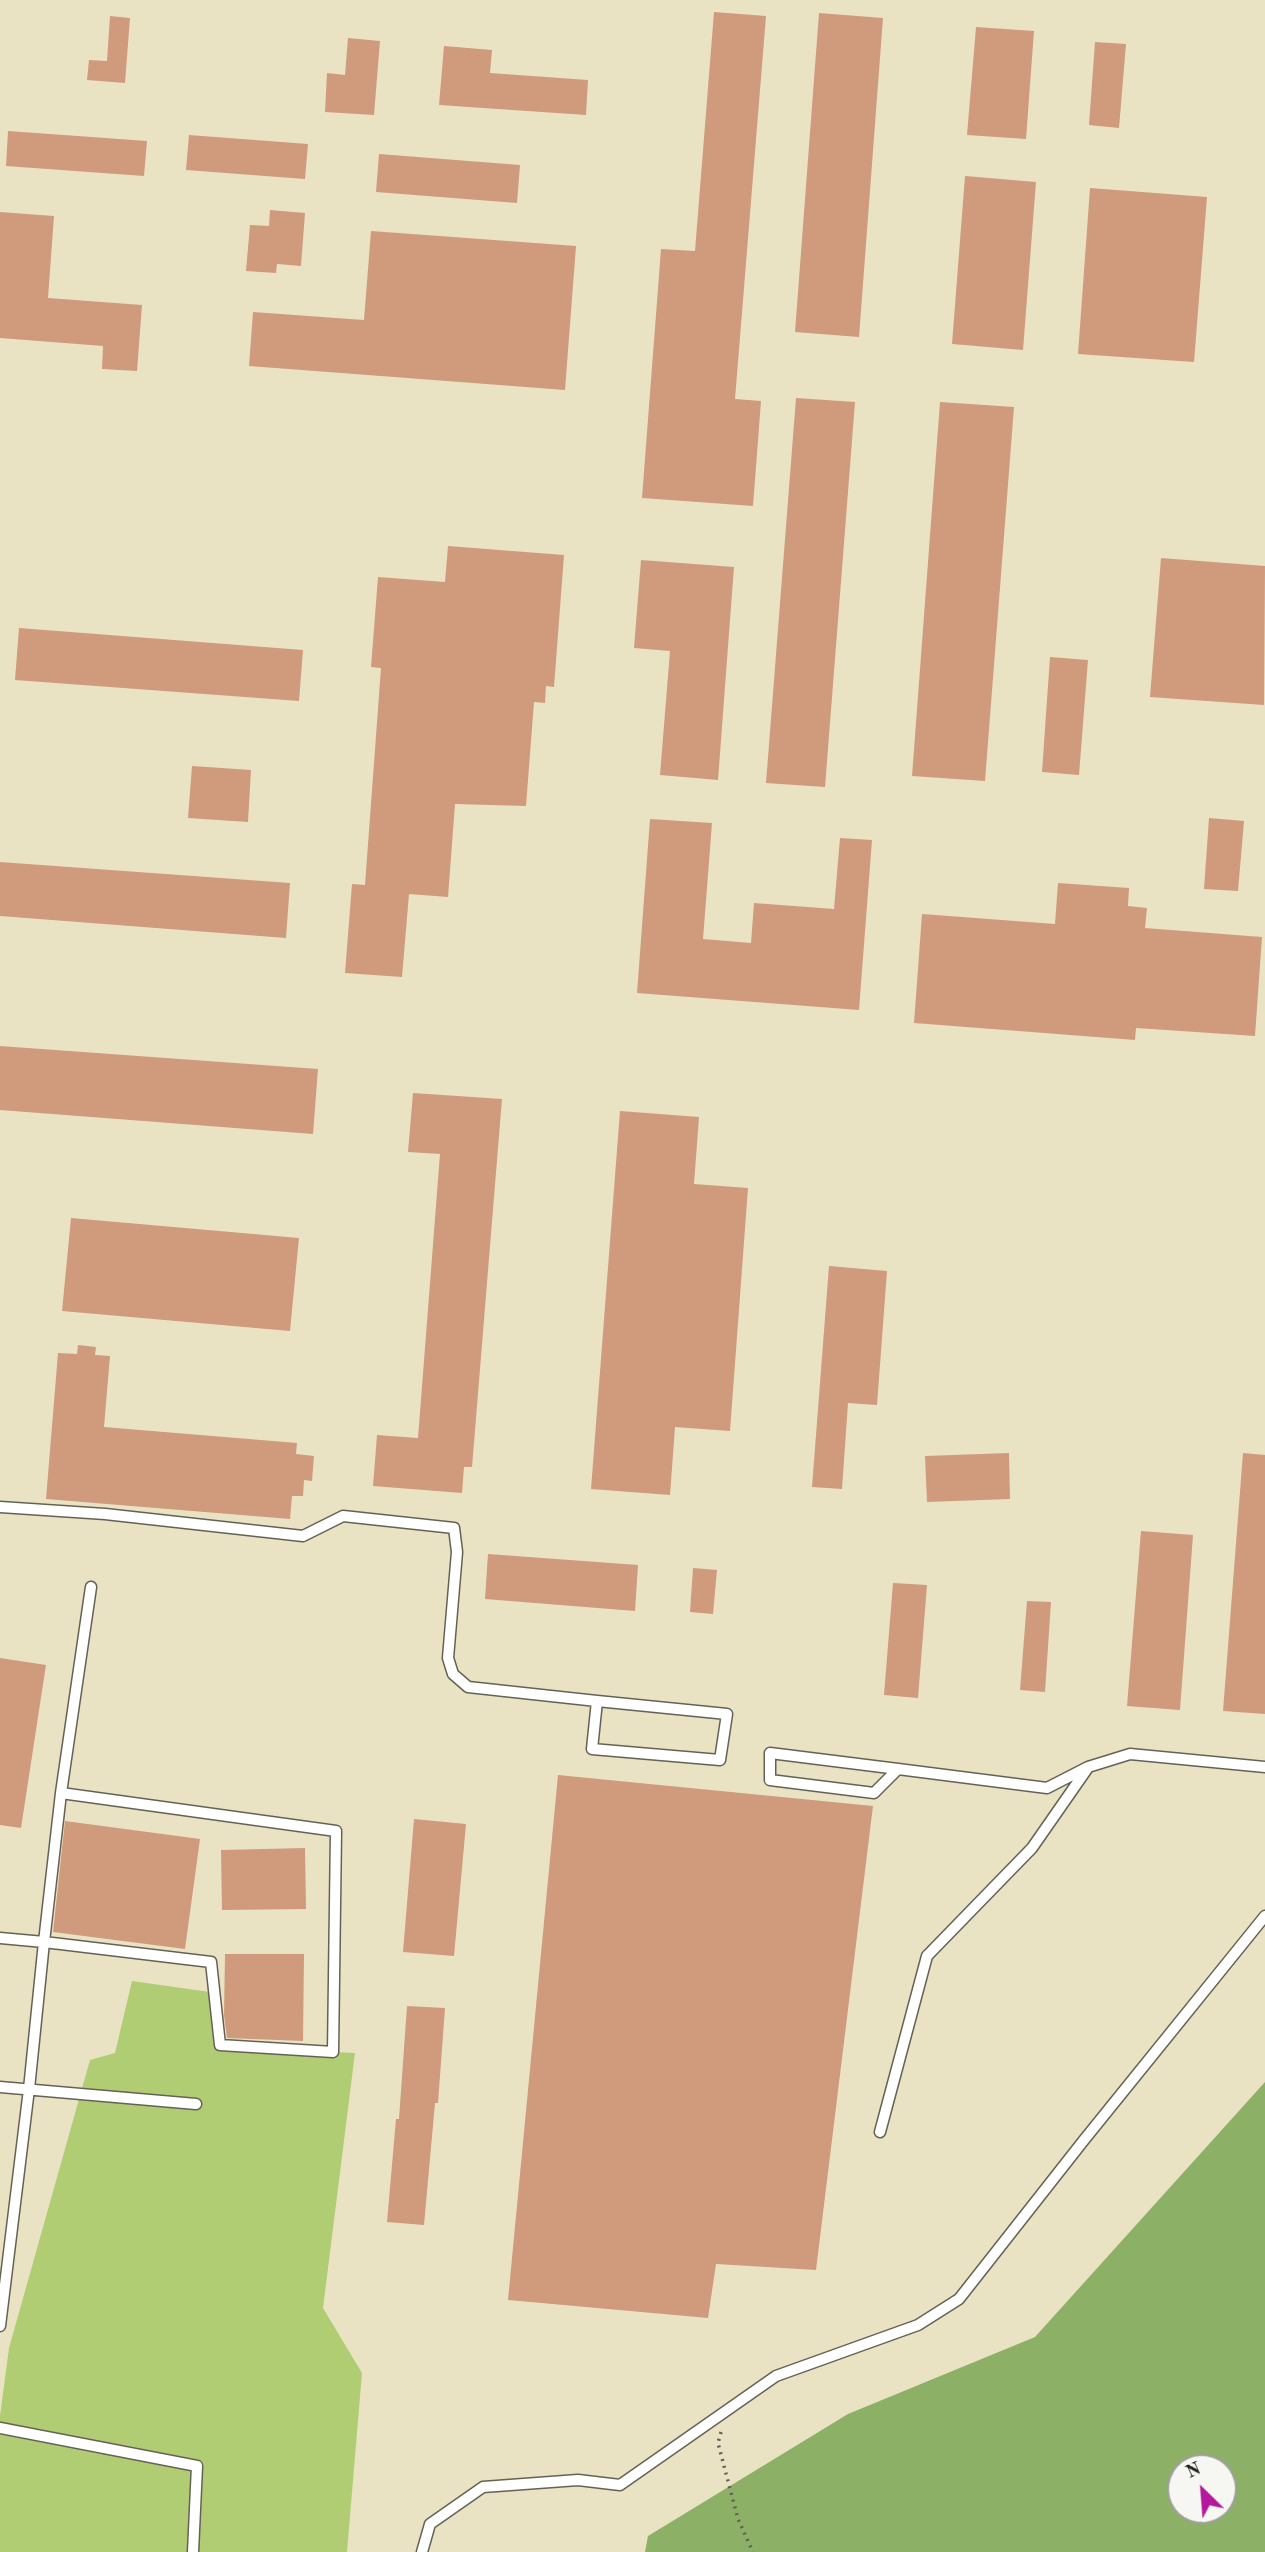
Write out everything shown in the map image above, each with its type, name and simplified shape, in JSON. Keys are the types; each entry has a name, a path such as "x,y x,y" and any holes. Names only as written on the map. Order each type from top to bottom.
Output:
{"lane":[{"path":"0,1507 105,1514 303,1536 344,1516 454,1528 457,1552 448,1658 453,1674 468,1688 727,1714 720,1760 592,1749 597,1701"},
{"path":"0,2326 61,1793 91,1587"},
{"path":"898,1769 874,1793 770,1780 770,1754 834,1761 898,1769 1047,1788 1088,1767 1130,1754 1265,1767"},
{"path":"880,2132 927,1956 1032,1848 1088,1767"},
{"path":"0,1938 211,1962 220,2045 333,2052 336,1830 61,1793"},
{"path":"422,2552 430,2524 483,2487 578,2480 621,2485 776,2376 918,2325 959,2299 1265,1916"},
{"path":"0,2087 196,2104"},
{"path":"0,2428 197,2466 193,2552"}],"path":[{"path":"722,2431 718,2443 738,2519 753,2552"}],"green space":[{"path":"132,1981 210,1992 214,2047 355,2053 323,2308 362,2373 347,2552 0,2552 0,2416 9,2348 90,2060 115,2053"},
{"path":"1265,2082 1265,2552 645,2552 648,2536 848,2414 1035,2337"}],"building":[{"path":"714,12 766,16 735,399 761,401 753,506 642,498 661,249 695,251"},
{"path":"819,13 883,18 859,337 795,332"},
{"path":"110,16 130,18 125,83 87,80 89,60 107,61"},
{"path":"976,27 1034,31 1026,139 967,135"},
{"path":"348,38 380,41 374,115 325,112 327,73 345,75"},
{"path":"1095,42 1126,44 1119,128 1089,125"},
{"path":"444,46 492,50 490,73 588,80 586,115 439,105"},
{"path":"8,131 147,141 144,176 6,166"},
{"path":"189,135 308,144 305,179 186,170"},
{"path":"379,154 520,165 517,203 376,192"},
{"path":"965,176 1036,182 1023,350 952,344"},
{"path":"1090,188 1207,197 1194,362 1078,354"},
{"path":"270,210 305,213 301,266 277,264 276,273 246,271 250,225 269,226"},
{"path":"0,212 54,216 48,298 142,305 137,371 102,369 103,346 0,338"},
{"path":"371,231 576,246 565,390 249,366 253,312 364,320"},
{"path":"796,398 855,402 825,787 766,783"},
{"path":"940,402 1014,407 985,781 912,776"},
{"path":"448,546 564,555 554,687 546,686 545,703 534,702 526,806 455,804 448,897 409,894 402,977 345,973 352,884 365,885 381,668 371,667 378,577 445,582"},
{"path":"1161,558 1265,566 1264,705 1150,697"},
{"path":"641,560 734,567 718,780 660,775 670,651 634,648"},
{"path":"19,628 303,650 299,701 15,680"},
{"path":"1050,657 1088,660 1079,775 1042,772"},
{"path":"192,766 251,770 248,822 188,818"},
{"path":"1209,818 1244,821 1238,891 1204,889"},
{"path":"650,819 712,823 703,939 751,943 754,903 834,909 840,838 872,840 859,1010 637,993"},
{"path":"0,862 290,883 286,938 0,916"},
{"path":"1058,883 1129,888 1128,906 1147,908 1145,928 1262,937 1255,1036 1136,1028 1135,1040 914,1023 922,914 1055,924"},
{"path":"0,1046 318,1069 313,1134 0,1110"},
{"path":"413,1093 502,1099 472,1467 464,1467 462,1493 373,1486 377,1435 418,1438 440,1154 408,1152"},
{"path":"620,1111 699,1117 694,1184 748,1188 730,1431 675,1427 670,1495 591,1489"},
{"path":"71,1218 299,1238 290,1331 62,1311"},
{"path":"829,1266 887,1271 877,1405 848,1403 842,1489 812,1487"},
{"path":"78,1345 96,1347 95,1355 110,1356 104,1427 297,1443 296,1454 314,1456 312,1481 304,1480 303,1496 292,1496 290,1519 46,1499 58,1353 77,1354"},
{"path":"1009,1453 1010,1499 927,1502 925,1456"},
{"path":"1243,1453 1265,1455 1265,1714 1223,1711"},
{"path":"1141,1531 1193,1535 1180,1710 1127,1706"},
{"path":"488,1554 638,1565 635,1611 485,1599"},
{"path":"693,1568 717,1570 713,1614 690,1612"},
{"path":"893,1583 927,1585 918,1698 884,1695"},
{"path":"1027,1601 1051,1602 1045,1692 1020,1690"},
{"path":"0,1658 46,1665 21,1828 0,1825"},
{"path":"558,1775 873,1806 816,2270 716,2264 708,2318 508,2300"},
{"path":"414,1819 466,1824 454,1956 403,1952"},
{"path":"65,1821 200,1839 185,1949 53,1932"},
{"path":"305,1848 306,1909 222,1910 221,1850"},
{"path":"225,1954 304,1954 303,2041 227,2038 224,2015"},
{"path":"407,2006 445,2008 438,2103 435,2103 424,2225 387,2222 396,2119 399,2119"}]}
